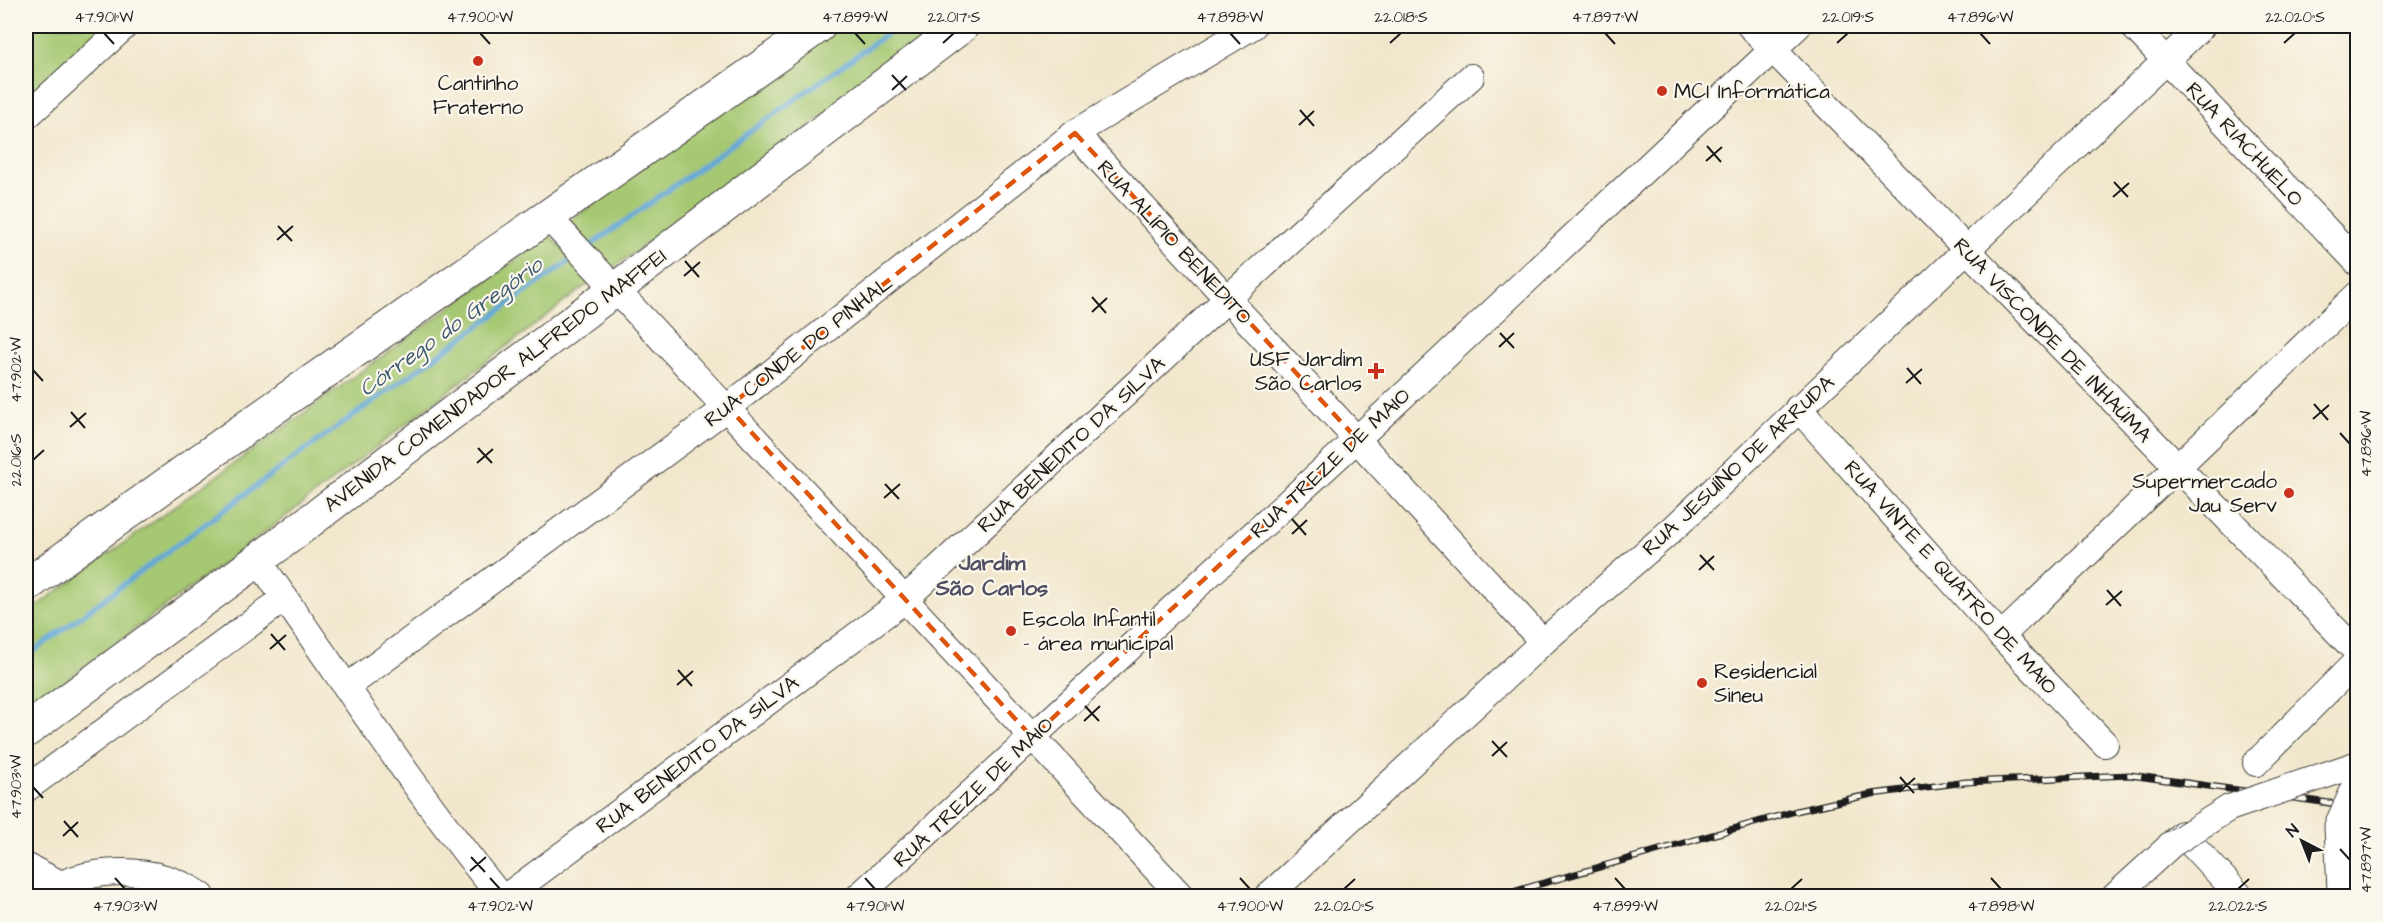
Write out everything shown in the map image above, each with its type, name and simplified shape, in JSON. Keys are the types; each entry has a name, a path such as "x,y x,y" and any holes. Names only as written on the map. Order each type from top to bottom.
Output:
{"main road":[{"path":"26,586 210,451 557,226 819,26"},
{"name":"AVENIDA COMENDADOR ALFREDO MAFFEI","path":"26,731 258,560 609,283 962,26"},
{"path":"2344,894 2341,826 2358,789"}],"street":[{"path":"26,116 125,26"},
{"name":"RUA CONDE DO PINHAL","path":"348,686 728,407 1075,133 1254,26"},
{"name":"RUA VISCONDE DE INHAÚMA","path":"1749,26 2358,653"},
{"name":"RUA TREZE DE MAIO","path":"859,897 1357,439 1798,26"},
{"name":"RUA RIACHUELO","path":"2133,26 2358,263"},
{"name":"RUA JESUÍNO DE ARRUDA","path":"1268,897 1543,642 1675,527 2202,26"},
{"name":"RUA BENEDITO DA SILVA","path":"507,897 903,600 1227,299 1471,77"},
{"name":"RUA ALÍPIO BENEDITO","path":"1075,133 1543,642"},
{"path":"557,226 728,407 903,600 1181,897"},
{"path":"2001,636 2178,469 2358,294"},
{"name":"RUA VINTE E QUATRO DE MAIO","path":"1798,408 2001,636 2105,744"},
{"path":"258,560 348,686 420,793 500,897"},
{"path":"26,789 285,598"},
{"path":"2256,763 2358,660"},
{"path":"2115,897 2174,841 2229,808 2358,764"},
{"path":"2174,841 2240,897"},
{"path":"26,866 49,890 84,876 116,872 145,874 189,888 201,897"}],"highlighted area":[{"path":"1075,133 1357,439 1032,737 728,407"}],"green space":[{"path":"26,26 114,26 31,104 26,92"},
{"path":"833,26 947,26 613,268 609,267 570,221"},
{"path":"550,235 590,279 589,283 276,524 26,710 26,614"}],"waterway":[{"name":"Córrego do Gregório","path":"587,248 898,26"},
{"name":"Córrego do Gregório","path":"26,657 294,458 575,257"}],"railway":[{"path":"1498,896 1796,811 1872,794 1966,782 2130,775 2358,807"}],"place":[{"name":"Cantinho Fraterno","path":"478,61"},
{"name":"MCI Informática","path":"1662,91"},
{"name":"USF Jardim São Carlos","path":"1376,371"},
{"name":"Supermercado Jau Serv","path":"2289,493"},
{"name":"Escola Infantil - área municipal","path":"1011,631"},
{"name":"Residencial Sineu","path":"1702,683"}],"district":[{"name":"Jardim São Carlos","path":"992,574"}]}
